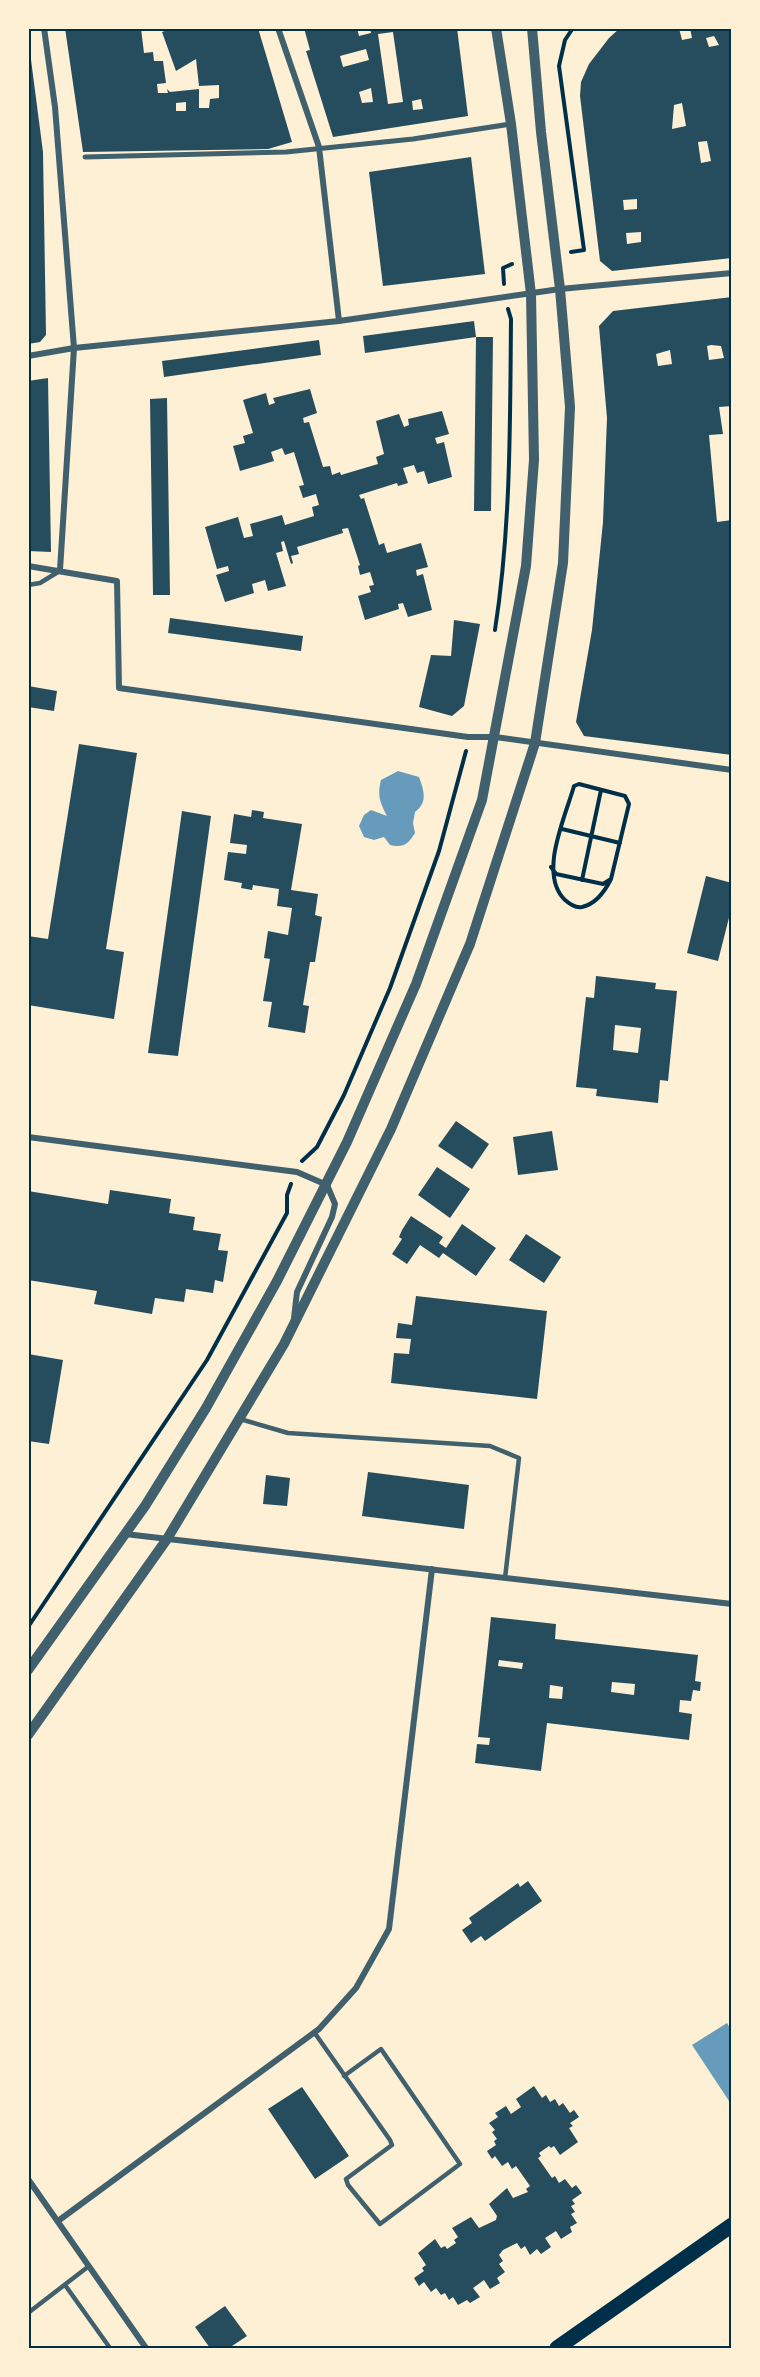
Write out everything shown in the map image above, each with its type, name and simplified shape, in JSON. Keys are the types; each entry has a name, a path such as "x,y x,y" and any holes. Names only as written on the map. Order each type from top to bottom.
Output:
{"main road":[{"path":"557,2349 732,2224"}],"street":[{"path":"44,28 55,107 74,348 60,570"},
{"path":"278,28 319,147 339,321"},
{"path":"28,1735 167,1539 240,1419 293,1324 391,1129 470,944 535,742 563,563 570,406 560,289 531,28"},
{"path":"28,1670 125,1534 206,1408 278,1281 327,1185 416,984 482,800 526,566 534,460 531,294 499,31"},
{"path":"85,157 286,152 413,139 511,124"},
{"path":"28,356 74,348 339,321 560,289 732,273"},
{"path":"28,566 117,581 119,688 468,737 495,737 535,742 732,770"},
{"path":"28,1137 297,1172 327,1185 335,1204 332,1217 297,1292 293,1324"},
{"path":"125,1534 732,1604"},
{"path":"58,2222 314,2032 356,1988 389,1929 432,1569"},
{"path":"28,2179 146,2349"}],"lane":[{"path":"28,585 40,583 60,570"},
{"path":"240,1419 288,1433 490,1446 519,1458 505,1578"},
{"path":"314,2032 344,2076 392,2145 346,2179 348,2185 380,2224 460,2164 381,2049 376,2050 344,2076"},
{"path":"28,2313 89,2266"},
{"path":"65,2285 110,2349"}],"path":[{"path":"573,28 565,40 559,66 584,250"},
{"path":"494,638 507,528 509,447 511,319 503,268 527,257"},
{"path":"28,1627 207,1360 287,1213 287,1195 301,1162 317,1147 344,1095 390,988 438,852 464,763 468,737"},
{"path":"579,784 601,790 625,796 629,804 620,843 611,879 603,894 593,902 581,907 574,906 563,898 553,881 551,867 574,786 579,784"},
{"path":"582,880 601,790"},
{"path":"562,829 620,843"},
{"path":"551,867 556,874 582,880 603,884 611,879"}],"water":[{"path":"398,771 419,777 424,796 422,804 415,812 413,823 415,833 408,842 399,846 390,845 384,837 374,840 364,837 359,826 364,815 371,810 387,816 380,799 381,780"},
{"path":"727,2023 731,2030 731,2104 692,2045"}],"building":[{"path":"65,28 141,28 144,53 153,52 154,61 163,61 166,83 157,84 158,93 168,93 167,89 170,92 199,89 199,108 209,108 210,99 219,98 219,85 199,86 196,59 176,71 162,32 173,28 258,28 292,142 268,149 83,152","holes":["186,102 186,111 176,111 176,103"]},
{"path":"304,28 357,28 359,36 371,33 370,28 457,28 468,116 333,137 306,51 310,50","holes":["393,32 403,102 388,104 378,34","366,49 369,60 343,67 340,56","371,88 373,102 362,103 359,92","421,99 423,109 413,110 412,101"]},
{"path":"620,28 679,28 682,40 692,38 690,28 732,28 732,258 612,271 600,261 580,96 581,82 589,64 609,38","holes":["714,36 719,45 709,47 706,38","682,103 686,126 672,129 674,105","707,141 711,161 701,163 698,142","637,199 637,209 624,210 623,200","641,232 641,242 627,244 626,233"]},
{"path":"30,52 43,152 46,335 40,342 28,344"},
{"path":"471,157 485,274 383,286 369,172"},
{"path":"732,297 732,406 719,407 723,434 709,435 717,522 732,520 732,755 584,736 576,722 592,630 603,522 607,418 599,326 613,311","holes":["707,346 721,346 724,358 709,360","670,350 672,364 658,366 656,354"]},
{"path":"474,321 476,337 365,353 363,336"},
{"path":"476,337 493,337 491,511 474,511"},
{"path":"319,340 321,355 164,377 162,361"},
{"path":"48,378 51,552 28,551 28,381"},
{"path":"310,389 317,413 303,418 304,423 309,422 323,467 330,466 332,475 340,472 341,475 378,464 376,457 384,454 376,421 399,414 404,427 409,425 408,419 442,411 449,434 435,438 437,444 444,442 452,477 428,484 424,471 417,473 414,465 403,468 408,483 398,486 397,483 359,495 361,499 364,498 379,545 384,543 387,553 421,543 428,567 416,570 417,576 423,574 432,610 408,617 403,603 398,604 399,609 365,620 358,596 371,592 369,586 374,585 370,572 360,575 358,566 360,565 348,528 342,529 343,533 297,547 299,554 291,556 293,563 291,564 284,541 281,542 283,551 276,553 286,586 268,591 265,580 252,584 254,593 225,602 216,575 229,571 228,566 217,569 205,527 238,517 244,538 253,536 250,524 282,515 285,525 314,516 312,507 319,505 316,494 303,498 299,486 304,485 294,452 285,455 282,448 271,452 274,461 240,471 233,446 245,443 243,436 253,433 243,400 266,393 269,405 275,403 273,398"},
{"path":"167,398 170,595 153,595 150,399"},
{"path":"170,618 303,636 301,651 168,633"},
{"path":"454,620 480,624 464,706 452,716 419,707 431,655 451,656"},
{"path":"28,686 57,691 54,711 28,707"},
{"path":"79,744 137,753 106,949 124,952 114,1019 28,1005 28,936 48,939"},
{"path":"252,810 264,812 263,818 302,824 291,890 318,894 315,915 322,917 315,962 310,962 303,1005 309,1006 305,1033 268,1027 272,1002 263,1001 270,959 264,958 268,931 288,935 292,908 277,906 279,889 253,885 252,890 241,888 242,883 224,880 228,852 246,854 247,845 230,843 234,814 251,817"},
{"path":"182,811 211,816 178,1056 148,1053"},
{"path":"706,876 732,883 732,906 718,961 687,953"},
{"path":"596,976 656,983 655,989 677,991 668,1081 660,1080 658,1103 596,1096 597,1089 576,1087 586,997 594,998","holes":["615,1025 641,1028 638,1053 613,1050"]},
{"path":"456,1121 489,1144 472,1169 438,1146"},
{"path":"552,1131 558,1170 518,1175 513,1137"},
{"path":"437,1167 470,1189 450,1218 418,1195"},
{"path":"110,1190 171,1199 169,1213 195,1217 193,1230 221,1234 218,1250 228,1251 223,1282 215,1280 213,1293 186,1289 184,1302 155,1298 152,1314 94,1304 97,1291 28,1280 28,1191 108,1204"},
{"path":"411,1216 443,1237 439,1243 446,1248 462,1224 496,1248 476,1276 443,1253 439,1258 420,1245 407,1264 392,1254 402,1239 399,1237"},
{"path":"526,1234 561,1257 544,1283 509,1260"},
{"path":"416,1296 547,1311 537,1399 391,1383 394,1353 409,1354 411,1339 396,1338 398,1323 412,1325"},
{"path":"28,1354 63,1360 49,1444 28,1441"},
{"path":"368,1472 469,1485 464,1529 362,1516"},
{"path":"266,1475 290,1478 287,1506 263,1504"},
{"path":"491,1617 556,1624 555,1639 698,1655 695,1681 701,1682 700,1691 693,1690 691,1701 680,1700 679,1712 692,1714 689,1740 547,1723 541,1771 475,1763 477,1744 489,1745 490,1738 478,1737","holes":["499,1660 523,1663 522,1669 498,1666","612,1682 635,1684 634,1695 611,1692","550,1685 563,1687 562,1699 549,1698"]},
{"path":"528,1881 542,1901 485,1941 481,1936 471,1943 462,1930 472,1923 469,1918 518,1883 520,1887"},
{"path":"534,2086 542,2098 546,2095 550,2102 555,2099 559,2106 563,2103 570,2113 574,2110 579,2117 570,2123 573,2126 569,2128 578,2142 560,2155 554,2146 551,2148 549,2146 539,2153 541,2156 538,2158 552,2178 555,2176 559,2183 565,2179 572,2188 576,2185 582,2193 572,2200 575,2204 571,2206 575,2212 571,2214 577,2223 570,2227 572,2232 561,2239 556,2231 545,2238 551,2247 541,2254 537,2249 530,2255 525,2246 521,2249 517,2243 503,2250 499,2255 503,2261 499,2264 505,2272 497,2278 500,2283 490,2289 484,2280 473,2288 480,2297 470,2303 467,2300 458,2305 453,2297 449,2300 445,2293 441,2295 436,2288 431,2292 424,2282 419,2286 414,2278 424,2271 422,2268 426,2265 418,2253 435,2239 441,2248 445,2246 447,2249 456,2243 454,2240 458,2237 452,2228 471,2217 479,2228 496,2220 497,2216 489,2204 507,2188 513,2198 528,2192 526,2189 530,2186 516,2166 512,2169 508,2162 502,2166 495,2156 492,2159 487,2151 496,2145 494,2141 497,2139 492,2132 495,2130 489,2123 498,2117 495,2113 506,2106 511,2114 521,2107 516,2099"},
{"path":"302,2087 349,2156 315,2179 268,2109"},
{"path":"225,2306 247,2336 229,2348 210,2348 195,2327"}]}
